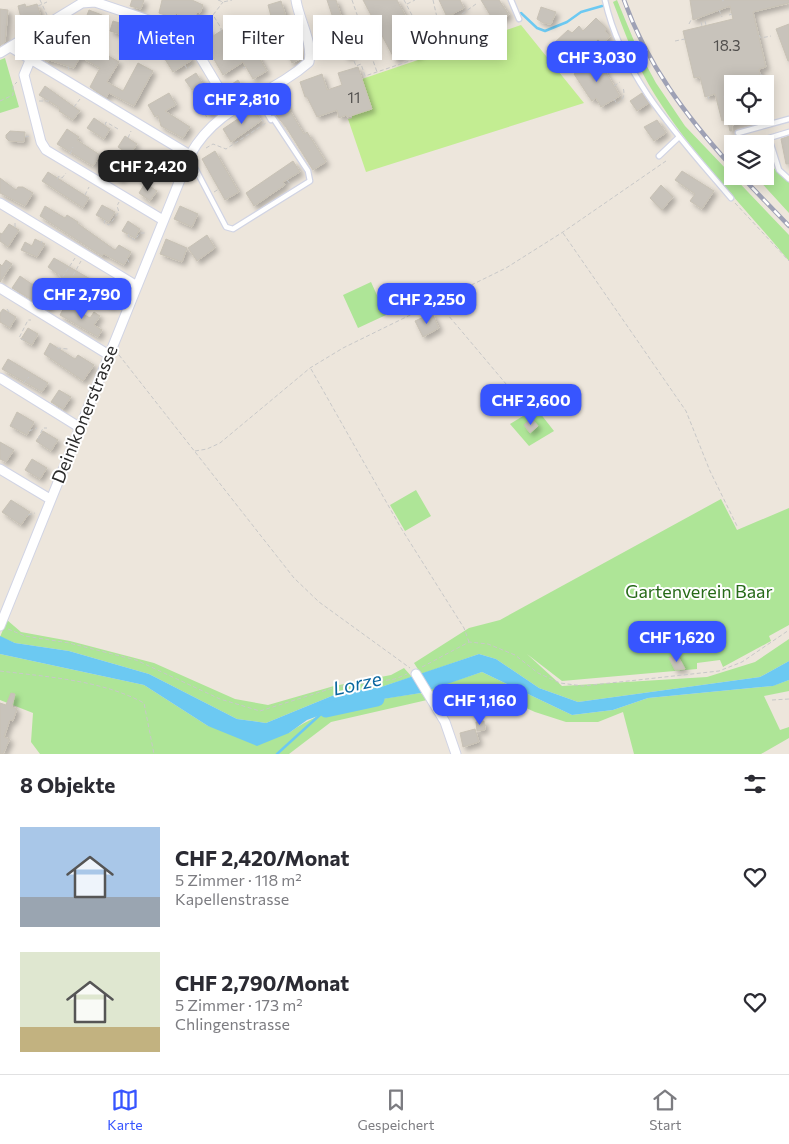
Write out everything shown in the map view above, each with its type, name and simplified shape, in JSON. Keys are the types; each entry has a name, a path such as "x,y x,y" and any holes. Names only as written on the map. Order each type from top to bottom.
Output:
{"street":[{"name":"Deinikonerstrasse","path":"0,626 189,158 204,133 232,110 300,70 309,62 311,53 296,0"},
{"path":"0,54 12,48 49,22 89,1 134,15"},
{"path":"30,60 24,75 41,142 46,150 163,220"},
{"path":"34,60 189,158"},
{"path":"202,60 232,110"},
{"path":"0,203 137,286"},
{"path":"0,288 110,351"},
{"path":"0,378 79,427"},
{"path":"0,469 50,499"},
{"path":"414,672 445,722 456,754"}],"lane":[{"path":"511,0 519,19"},
{"path":"605,0 612,28 634,74 679,137 731,198"},
{"path":"189,158 226,227 233,229 310,181 308,171 273,118 271,120 253,97"},
{"path":"738,133 789,118"},
{"path":"789,132 769,138 779,170 789,178"},
{"path":"658,156 679,137"}],"path":[{"path":"40,0 47,15"},
{"path":"218,0 223,2 232,0"},
{"path":"352,0 377,72"},
{"path":"404,0 412,15"},
{"path":"407,4 415,0"},
{"path":"433,0 437,15"},
{"path":"38,6 47,2"},
{"path":"223,2 213,15 223,33"},
{"path":"460,15 476,4"},
{"path":"719,10 722,16"},
{"path":"690,24 692,18"},
{"path":"705,20 706,25"},
{"path":"700,22 702,26"},
{"path":"759,35 761,38 771,36"},
{"path":"675,41 685,39"},
{"path":"583,68 581,66 602,55 597,50 593,52 586,45"},
{"path":"569,54 576,60 591,50"},
{"path":"185,65 187,68 199,60"},
{"path":"354,61 356,66 361,64 365,76 414,60"},
{"path":"68,66 69,75"},
{"path":"197,87 198,89 213,78"},
{"path":"614,86 620,82"},
{"path":"0,101 13,95 13,86"},
{"path":"614,99 617,104 622,100 623,87"},
{"path":"74,107 83,94"},
{"path":"253,97 264,124"},
{"path":"35,100 43,103 49,101"},
{"path":"205,108 203,111 208,120"},
{"path":"202,150 213,144 226,149 271,120"},
{"path":"105,125 106,122 118,129"},
{"path":"128,138 134,126"},
{"path":"195,451 207,449 220,443 310,368 343,348 506,268 563,232 666,161"},
{"path":"151,167 164,175 176,178"},
{"path":"58,179 59,176 62,178 69,168"},
{"path":"84,195 91,182"},
{"path":"731,198 789,261"},
{"path":"105,220 104,223 109,226 119,212 118,208"},
{"path":"563,232 686,411 710,471 738,528"},
{"path":"128,234 136,240 140,233 145,233"},
{"path":"58,274 62,278 76,255"},
{"path":"70,281 82,259"},
{"path":"127,259 130,264"},
{"path":"116,299 121,301"},
{"path":"436,301 528,410"},
{"path":"24,340 19,338 28,320 31,320"},
{"path":"58,348 68,349"},
{"path":"110,351 195,451 294,578 319,602 414,672"},
{"path":"310,368 401,528 464,628 469,642"},
{"path":"29,431 37,428"},
{"path":"38,439 43,428 47,428"},
{"path":"28,515 36,513"},
{"path":"0,626 25,636 69,643 136,660 220,699 260,711 336,687 395,679 424,667 469,642 488,644 514,655 538,673 560,683 584,686 719,671 742,662 789,630"},
{"path":"0,671 94,685 144,703 154,754"},
{"path":"772,700 789,699"}],"green space":[{"path":"617,0 637,48 656,83 685,126 724,167 724,185 741,185 789,235 789,261 716,176 664,109 634,55 613,2"},
{"path":"521,25 584,103 366,172 348,119 372,108 362,79 418,60 507,60 507,30"},
{"path":"5,58 19,107 0,113 0,60"},
{"path":"774,168 789,182 789,213 763,185 774,185"},
{"path":"371,282 386,315 358,328 343,295"},
{"path":"536,408 554,431 529,446 510,424"},
{"path":"416,490 431,516 405,531 390,505"},
{"name":"Gartenverein Baar","path":"721,499 737,530 789,508 789,625 769,636 771,641 723,667 720,660 697,663 697,669 562,681 527,654 562,686 707,677 755,662 789,639 789,661 760,677 578,702 539,688 496,659 479,654 421,674 414,663 469,628 500,620"},
{"path":"7,620 21,632 70,641 154,663 235,699 268,705 334,686 391,675 404,668 412,677 381,687 339,693 266,723 237,719 149,674 69,651 15,643 0,637"},
{"path":"0,654 144,685 208,726 289,733 304,723 336,709 352,705 421,693 427,700 331,722 289,754 40,754 31,742 33,713 0,700"},
{"path":"482,672 572,715 613,710 648,698 772,686 789,680 789,691 764,696 780,730 789,727 789,738 761,754 634,754 623,712 598,722 566,722 535,712 483,689 433,698 430,689"}],"water":[{"path":"0,636 15,643 69,651 149,674 237,719 266,723 339,693 381,687 479,654 496,659 539,688 578,702 760,677 789,661 789,680 773,686 648,698 613,710 572,715 482,672 421,693 351,704 307,720 289,733 257,746 208,726 144,685 0,654"}],"building":[{"path":"132,0 144,0 141,9 130,6"},
{"path":"162,0 192,0 203,5 200,13 197,12 195,15 180,15 176,13 175,15 165,15 159,13"},
{"path":"327,0 336,0 341,15 332,15"},
{"path":"363,0 397,0 405,15 392,15 392,54 382,36 382,15 371,15"},
{"path":"439,0 460,0 464,8 451,15 446,15"},
{"path":"481,0 499,0 509,15 507,16 490,15"},
{"path":"690,0 789,0 789,3 753,12 766,67 759,69 760,75 724,75 724,120 722,121 715,94 705,97 700,77 694,78 683,31 733,19 730,6 693,20"},
{"path":"281,1 285,15 271,15 268,5"},
{"path":"25,4 26,7 37,4 41,15 20,15 18,6"},
{"path":"541,7 556,12 551,24 543,23 537,19"},
{"path":"0,9 8,10 5,42 0,46"},
{"path":"89,10 102,15 87,15"},
{"path":"596,18 607,29 605,31 610,36 603,44 598,39 590,47 587,44 582,50 577,46 566,57 553,44 568,30 572,33 579,26 583,31"},
{"path":"113,21 119,23 119,34 110,31"},
{"path":"789,24 789,61 788,61 776,29"},
{"path":"223,30 223,60 260,60 267,71 253,79 243,62 223,75 213,58 213,36"},
{"path":"109,56 119,62 107,82 123,91 138,63 153,71 134,106 109,93 106,98 90,87 100,68 85,60 109,60"},
{"path":"598,59 620,96 601,107 596,98 592,101 574,74"},
{"path":"49,60 78,60 74,68"},
{"path":"166,60 192,60 173,72"},
{"path":"358,67 372,109 347,117 346,115 339,118 337,110 317,117 307,97 305,97 300,82 322,74 327,90 342,85 338,73"},
{"path":"196,73 203,84 192,90 185,80"},
{"path":"238,80 245,91 236,97 229,86"},
{"path":"45,86 80,111 73,120 59,111 60,108 39,95"},
{"path":"169,93 176,105 165,111 190,127 183,138 161,126 158,115 155,117 148,105"},
{"path":"642,93 649,103 637,111 630,101"},
{"path":"280,94 304,134 307,132 326,162 313,170 286,127 266,103"},
{"path":"211,96 218,107 209,114 201,102"},
{"path":"254,108 261,121 231,142 223,129"},
{"path":"94,118 110,129 104,139 87,128"},
{"path":"657,120 666,133 654,141 644,127"},
{"path":"728,125 732,125 732,131 730,131"},
{"path":"67,129 79,137 77,140 100,155 93,166 57,144"},
{"path":"10,131 25,132 24,142 9,141 6,135"},
{"path":"125,136 137,144 130,155 118,147"},
{"path":"789,136 789,164 786,164 781,139"},
{"path":"215,151 239,192 225,200 202,159"},
{"path":"151,152 172,164 165,174 152,166 150,168 144,164"},
{"path":"113,161 127,169 121,180 107,171"},
{"path":"293,161 300,172 283,182 285,185 254,206 246,193"},
{"path":"682,171 714,191 702,209 690,201 695,194 675,180"},
{"path":"48,172 89,198 83,208 42,181"},
{"path":"0,178 16,190 18,187 23,187 33,193 25,206 0,193"},
{"path":"145,183 157,191 150,201 139,193"},
{"path":"661,185 673,197 662,210 650,198"},
{"path":"102,205 115,212 109,222 96,215"},
{"path":"45,206 65,218 67,215 115,250 119,245 131,252 124,265 104,254 102,256 40,216"},
{"path":"180,206 198,214 192,227 174,219"},
{"path":"128,221 140,229 135,238 122,231"},
{"path":"9,224 19,230 8,247 0,241 0,233 2,234"},
{"path":"207,235 215,248 197,261 188,248"},
{"path":"35,239 45,244 37,257 21,250 25,242 32,246"},
{"path":"166,239 187,248 182,262 160,254"},
{"path":"54,258 118,295 111,306 69,283 48,267"},
{"path":"6,260 12,264 0,282 0,264 2,266"},
{"path":"20,276 42,291 43,289 55,297 48,309 12,288"},
{"path":"66,304 90,318 94,312 100,316 94,325 102,330 98,337 60,315"},
{"path":"3,309 16,317 10,328 0,322 0,313"},
{"path":"432,313 439,328 423,337 415,321"},
{"path":"28,328 38,334 32,345 21,339"},
{"path":"50,343 75,359 78,355 94,365 83,381 44,354"},
{"path":"8,359 48,383 42,392 2,369"},
{"path":"59,390 71,397 63,409 51,402"},
{"path":"17,412 34,422 27,435 10,426"},
{"path":"531,418 538,426 530,433 524,425"},
{"path":"43,431 58,440 51,451 36,441"},
{"path":"0,442 14,450 6,462 0,459"},
{"path":"32,459 47,468 40,479 25,470"},
{"path":"11,500 30,512 21,525 2,512"},
{"path":"677,654 685,669 675,670 669,658"},
{"path":"11,693 15,694 12,707 17,709 13,721 10,720 4,737 10,739 3,754 0,754 0,703 6,705"},
{"path":"484,721 485,730 477,731 476,722"},
{"path":"475,729 479,742 463,747 460,733"}],"waterway":[{"path":"521,13 537,28 545,31 567,22 581,12 602,6"},
{"name":"Lorze","path":"326,710 377,699"},
{"path":"277,754 322,713"}],"railway":[{"path":"624,0 633,24 656,68 699,129 724,158"},
{"path":"750,185 789,226"}]}
